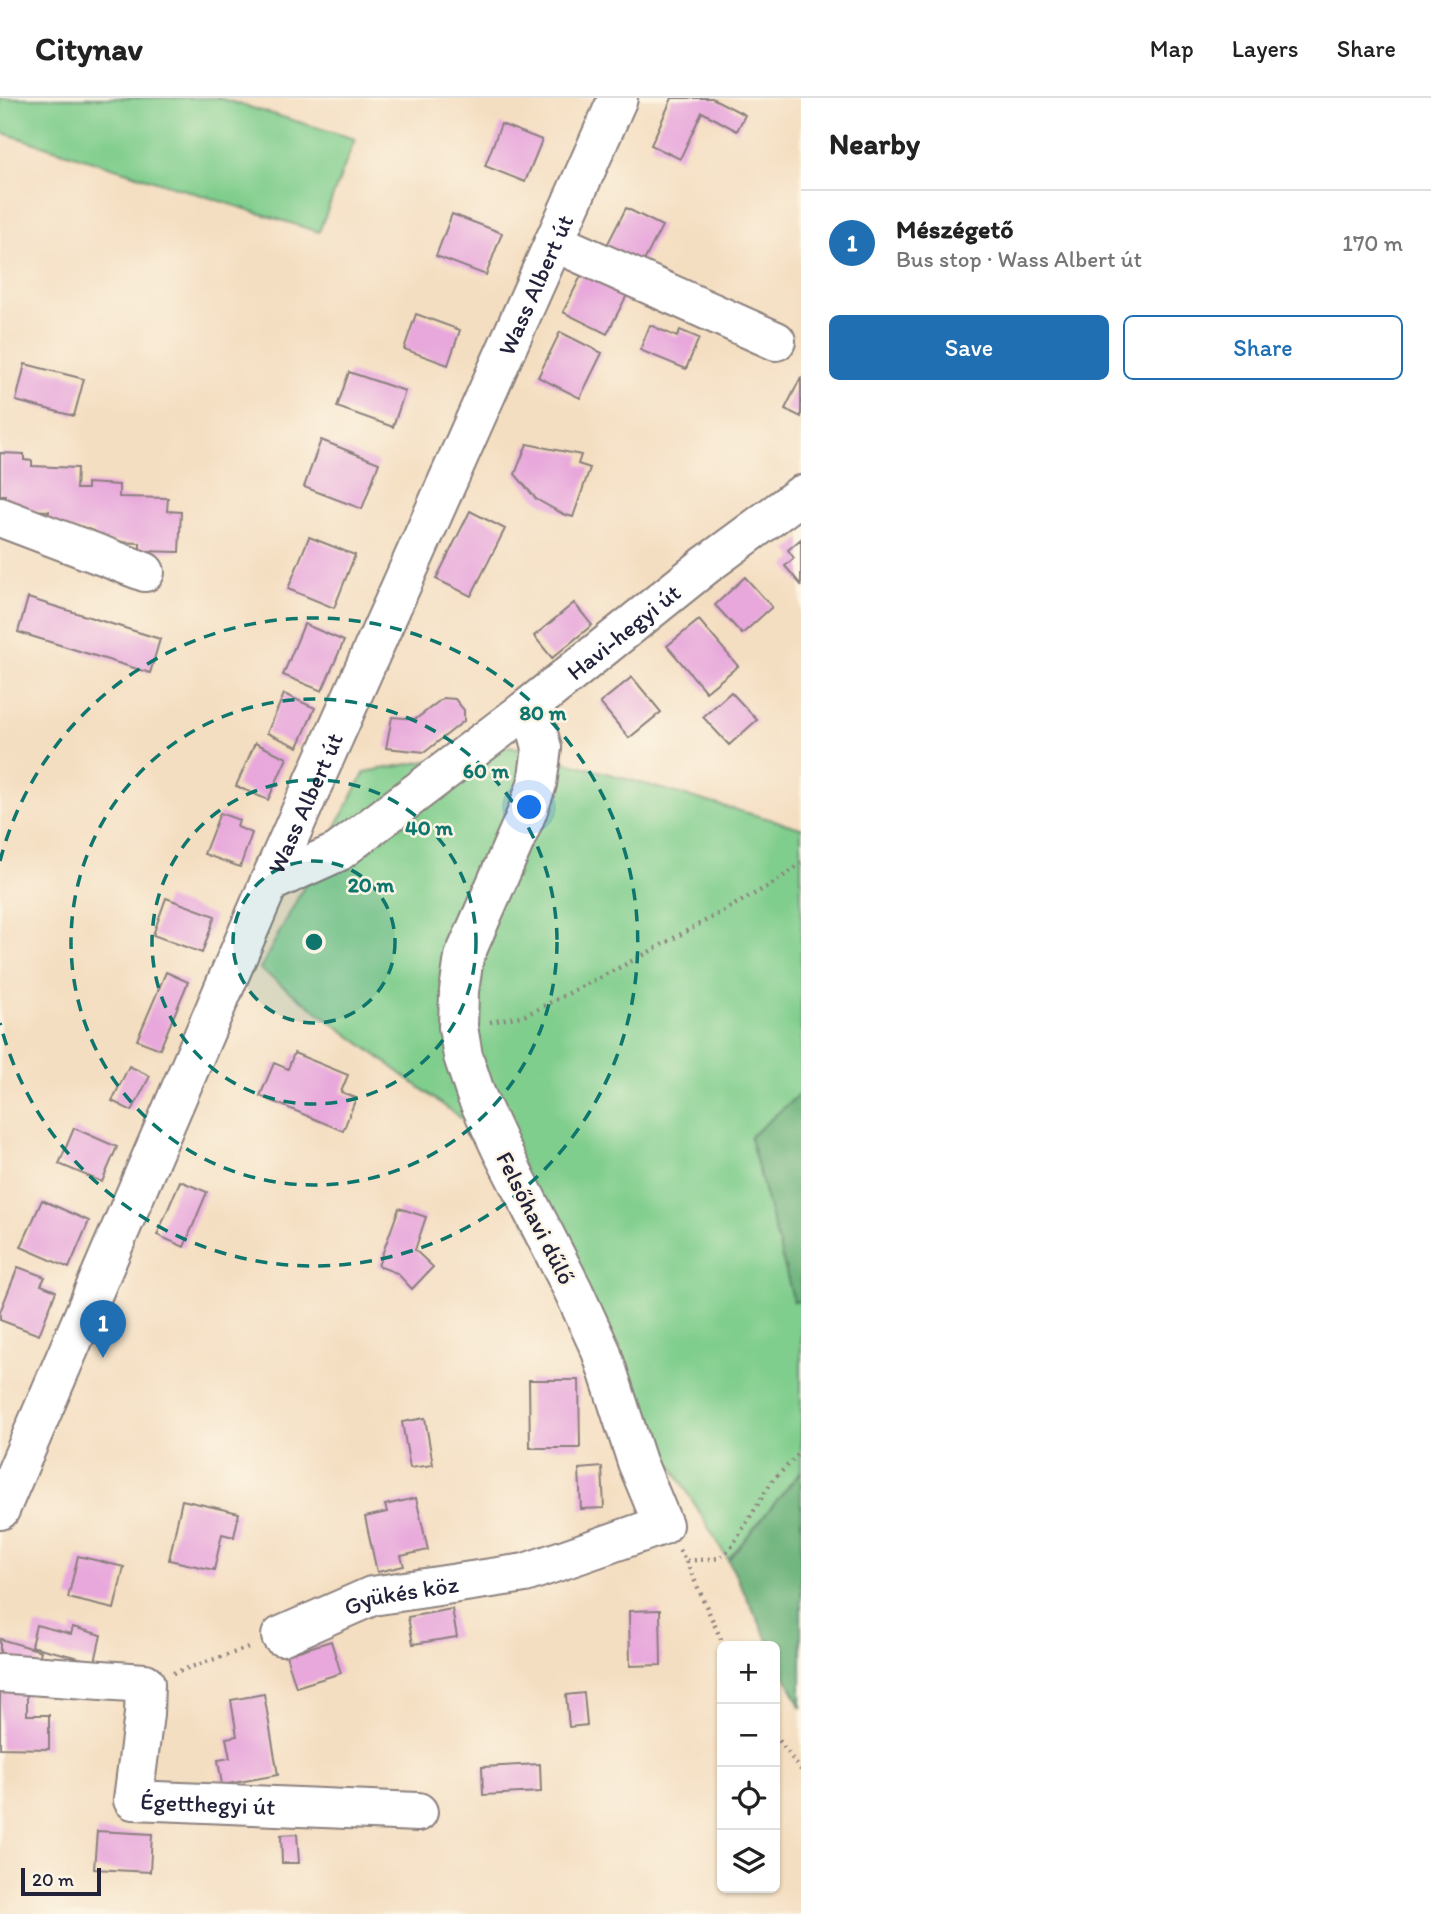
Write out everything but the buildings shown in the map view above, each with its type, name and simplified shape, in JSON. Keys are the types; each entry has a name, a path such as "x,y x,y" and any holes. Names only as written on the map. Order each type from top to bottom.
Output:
{"street":[{"name":"Wass Albert út","path":"0,1510 269,883 618,98"},
{"path":"554,242 776,341"},
{"name":"Havi-hegyi út","path":"269,883 338,852 524,711 706,565 801,495"},
{"path":"0,517 145,572"},
{"name":"Felsőhavi dűlő","path":"524,711 537,729 541,748 537,784 464,957 458,1027 463,1056 476,1096 601,1351 638,1462 663,1525"},
{"name":"Gyükés köz","path":"281,1636 372,1596 525,1573 663,1525"},
{"path":"0,1673 145,1683"},
{"name":"Égetthegyi út","path":"145,1683 134,1800 418,1812"}],"path":[{"path":"458,1027 526,1015 648,953 774,883 801,863"},
{"path":"685,1560 720,1558 732,1546 772,1481 801,1452"},
{"path":"663,1525 685,1560 722,1641"},
{"path":"145,1683 281,1636"},
{"path":"780,1742 801,1770"}],"green space":[{"path":"0,98 219,98 355,139 319,232 0,132"},
{"path":"510,746 801,828 801,1093 750,1137 794,1302 801,1301 801,1471 728,1560 466,1122 260,969 365,772"},
{"path":"801,1093 801,1301 794,1302 750,1137"},
{"path":"801,1471 801,1708 780,1665 780,1641 768,1641 728,1560"}],"place":[{"name":"Mészégető","path":"103,1358"}]}
